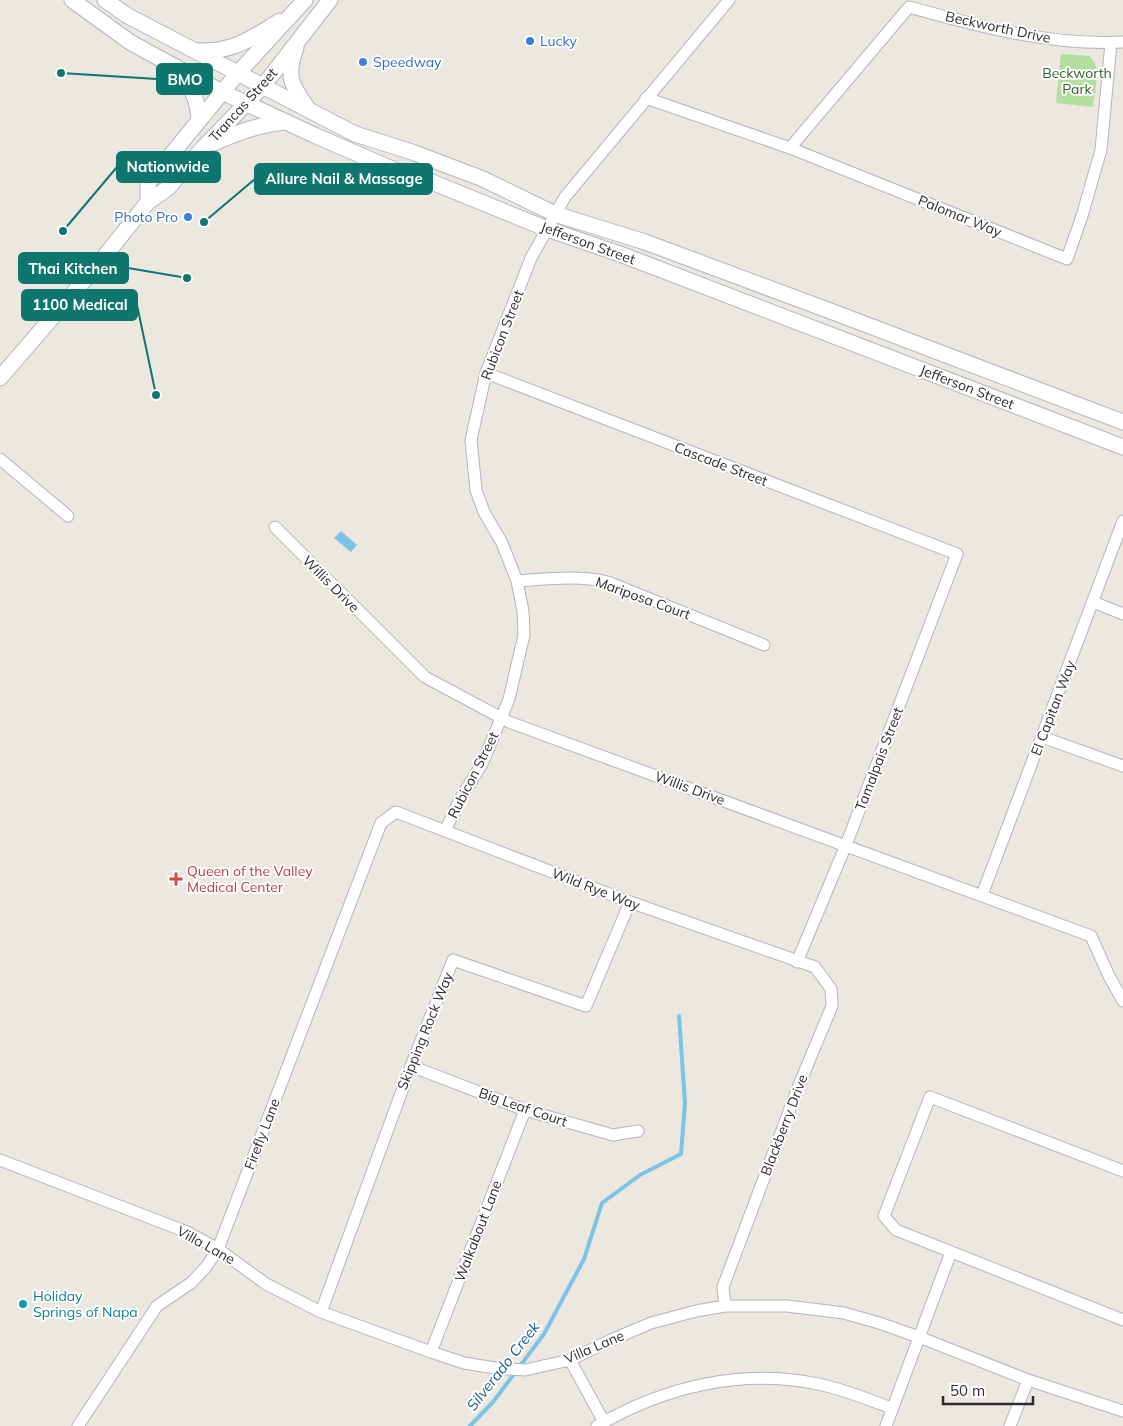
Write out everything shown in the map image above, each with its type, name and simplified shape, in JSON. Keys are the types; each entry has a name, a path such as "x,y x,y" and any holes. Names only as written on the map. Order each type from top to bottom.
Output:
{"main road":[{"name":"Jefferson Street","path":"72,0 130,42 222,92 364,158 422,178 547,229 620,254 1123,447"},
{"name":"Jefferson Street","path":"105,0 128,16 355,134 412,152 483,179 555,214 654,246 1123,422"},
{"name":"Trancas Street","path":"0,378 100,262 148,202 168,188 203,148 263,86 330,0"},
{"path":"195,50 224,50 244,44 300,5"},
{"name":"Trancas Street","path":"148,202 148,183 238,73 300,5"},
{"path":"299,39 290,63 290,72 293,85 309,111"},
{"path":"179,68 194,92 199,119"},
{"path":"203,148 244,130 271,123 286,122"}],"street":[{"name":"Rubicon Street","path":"445,831 460,799 482,764 509,699 524,635 523,611 517,581 502,543 484,512 476,490 471,440 486,373 532,258 565,197 729,0"},
{"name":"Beckworth Drive","path":"790,148 909,7 980,27 1055,39 1111,43 1123,42"},
{"name":"Palomar Way","path":"646,98 790,148 1067,259 1082,216 1101,150 1111,43"},
{"name":"Cascade Street","path":"486,373 957,554"},
{"path":"0,459 68,516"},
{"name":"El Capitan Way","path":"982,895 1123,521"},
{"name":"Willis Drive","path":"275,527 425,677 519,726 1090,936 1123,1001"},
{"name":"Tamalpais Street","path":"797,962 846,846 957,554"},
{"name":"Mariposa Court","path":"517,581 569,577 608,582 764,645"},
{"path":"1092,602 1123,614"},
{"path":"1042,737 1123,766"},
{"name":"Wild Rye Way","path":"396,812 630,902 797,962"},
{"name":"Firefly Lane","path":"78,1426 157,1306 191,1283 206,1267 218,1249 381,824 396,812"},
{"name":"Skipping Rock Way","path":"321,1312 411,1066 453,960 586,1006 630,902"},
{"name":"Blackberry Drive","path":"725,1306 723,1287 799,1085 832,1006 832,989 815,967 797,962"},
{"name":"Big Leaf Court","path":"411,1066 525,1110 613,1135 638,1131"},
{"path":"1123,1170 930,1097 884,1216 896,1230 1123,1320"},
{"name":"Walkabout Lane","path":"431,1352 525,1110"},
{"name":"Villa Lane","path":"0,1160 187,1232 218,1249 266,1284 321,1312 464,1363 525,1370 570,1360 610,1340 651,1323 696,1311 725,1306 787,1306 844,1313 919,1337 1028,1380 1123,1411"},
{"path":"886,1426 891,1408 951,1252"},
{"path":"570,1360 601,1424 631,1407 660,1395 703,1384 741,1378 778,1378 818,1384 852,1393 891,1408"},
{"path":"1010,1426 1028,1380"}],"green space":[{"name":"Beckworth Park","path":"1061,54 1089,56 1093,60 1097,73 1093,107 1056,103"}],"water":[{"path":"341,531 357,545 351,552 334,538"}],"waterway":[{"name":"Silverado Creek","path":"470,1426 493,1402 544,1334 584,1259 602,1203 640,1175 681,1154 685,1103 679,1016"}],"place":[{"name":"Lucky","path":"530,41"},
{"name":"Speedway","path":"363,62"},
{"name":"BMO","path":"61,73"},
{"name":"Photo Pro","path":"188,217"},
{"name":"Allure Nail & Massage","path":"204,222"},
{"name":"Nationwide","path":"63,231"},
{"name":"Thai Kitchen","path":"187,278"},
{"name":"1100 Medical","path":"156,395"},
{"name":"Queen of the Valley Medical Center","path":"176,879"},
{"name":"Holiday Springs of Napa","path":"23,1304"}]}
